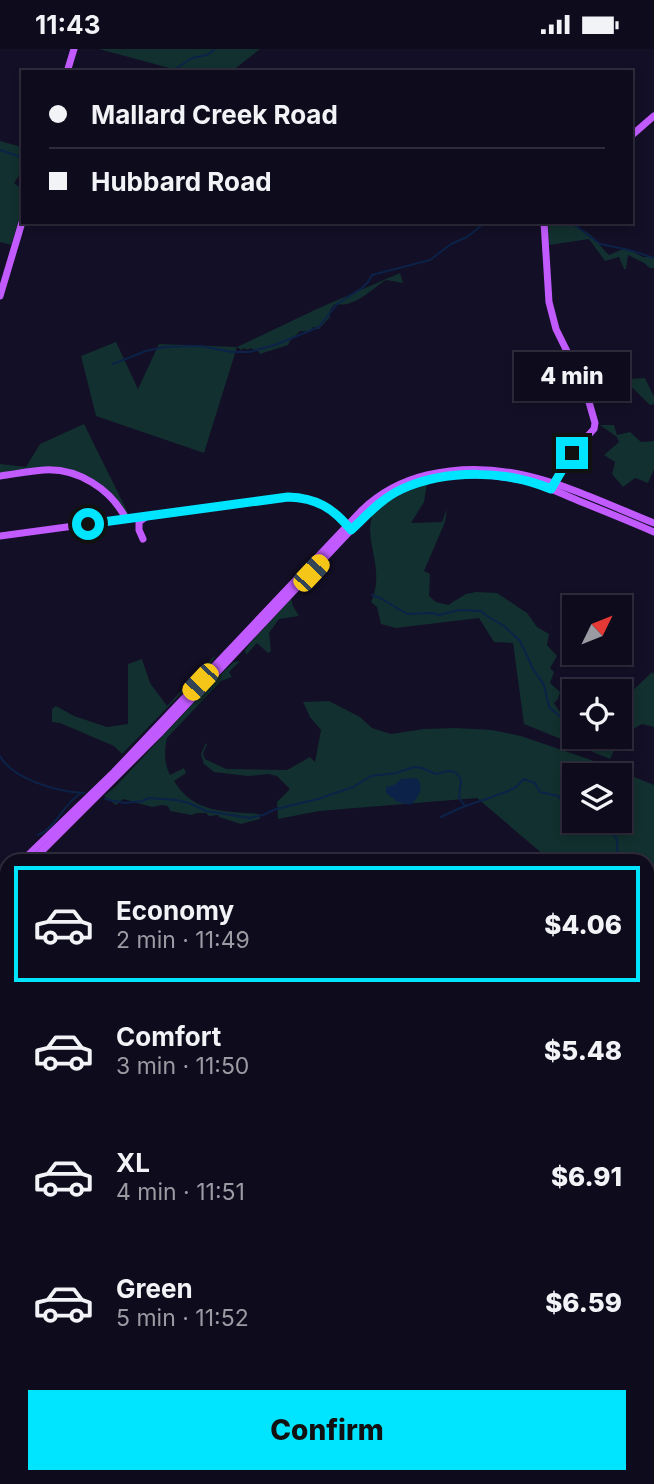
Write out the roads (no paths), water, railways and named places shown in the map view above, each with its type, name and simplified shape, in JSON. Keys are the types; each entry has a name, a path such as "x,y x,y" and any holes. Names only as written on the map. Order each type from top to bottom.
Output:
{"main road":[{"path":"68,70 74,49"},
{"path":"633,134 654,116"},
{"path":"0,296 22,224"},
{"path":"544,224 550,302 556,328 586,388 595,422 594,429 571,454 553,486"},
{"path":"39,854 144,750 375,498 390,488 434,473 495,469 525,474 654,531"},
{"path":"0,477 44,470 75,474 100,488 126,519"},
{"path":"0,477 45,473 74,477 106,497 126,519"},
{"path":"553,486 654,523"},
{"path":"0,536 292,497 318,502 332,510 349,527"},
{"path":"114,507 114,520"},
{"path":"143,539 139,522 149,516"},
{"path":"29,854 123,763 349,527"}],"water":[{"path":"417,778 420,793 410,805 398,802 386,793 386,787 401,779"}],"waterway":[{"path":"174,70 192,58 207,55 215,49"},
{"path":"0,150 21,157"},
{"path":"113,364 146,351 165,347 200,346 249,352 275,345 319,327 337,304 362,288 372,275 430,260 483,224"},
{"path":"574,224 600,244 654,258"},
{"path":"372,595 407,614 439,615 459,610 481,611 504,626 520,641 544,685 549,707 562,718"},
{"path":"0,756 15,772 26,778 50,787 84,793"},
{"path":"105,799 125,803 149,798 176,800 206,811 250,818 353,787 371,776 396,773 414,767 436,774 455,772 461,781 459,798 465,806"},
{"path":"441,817 506,792 524,779 535,783 540,792 558,796 562,800"},
{"path":"38,835 81,793"},
{"path":"614,833 618,854"}]}
